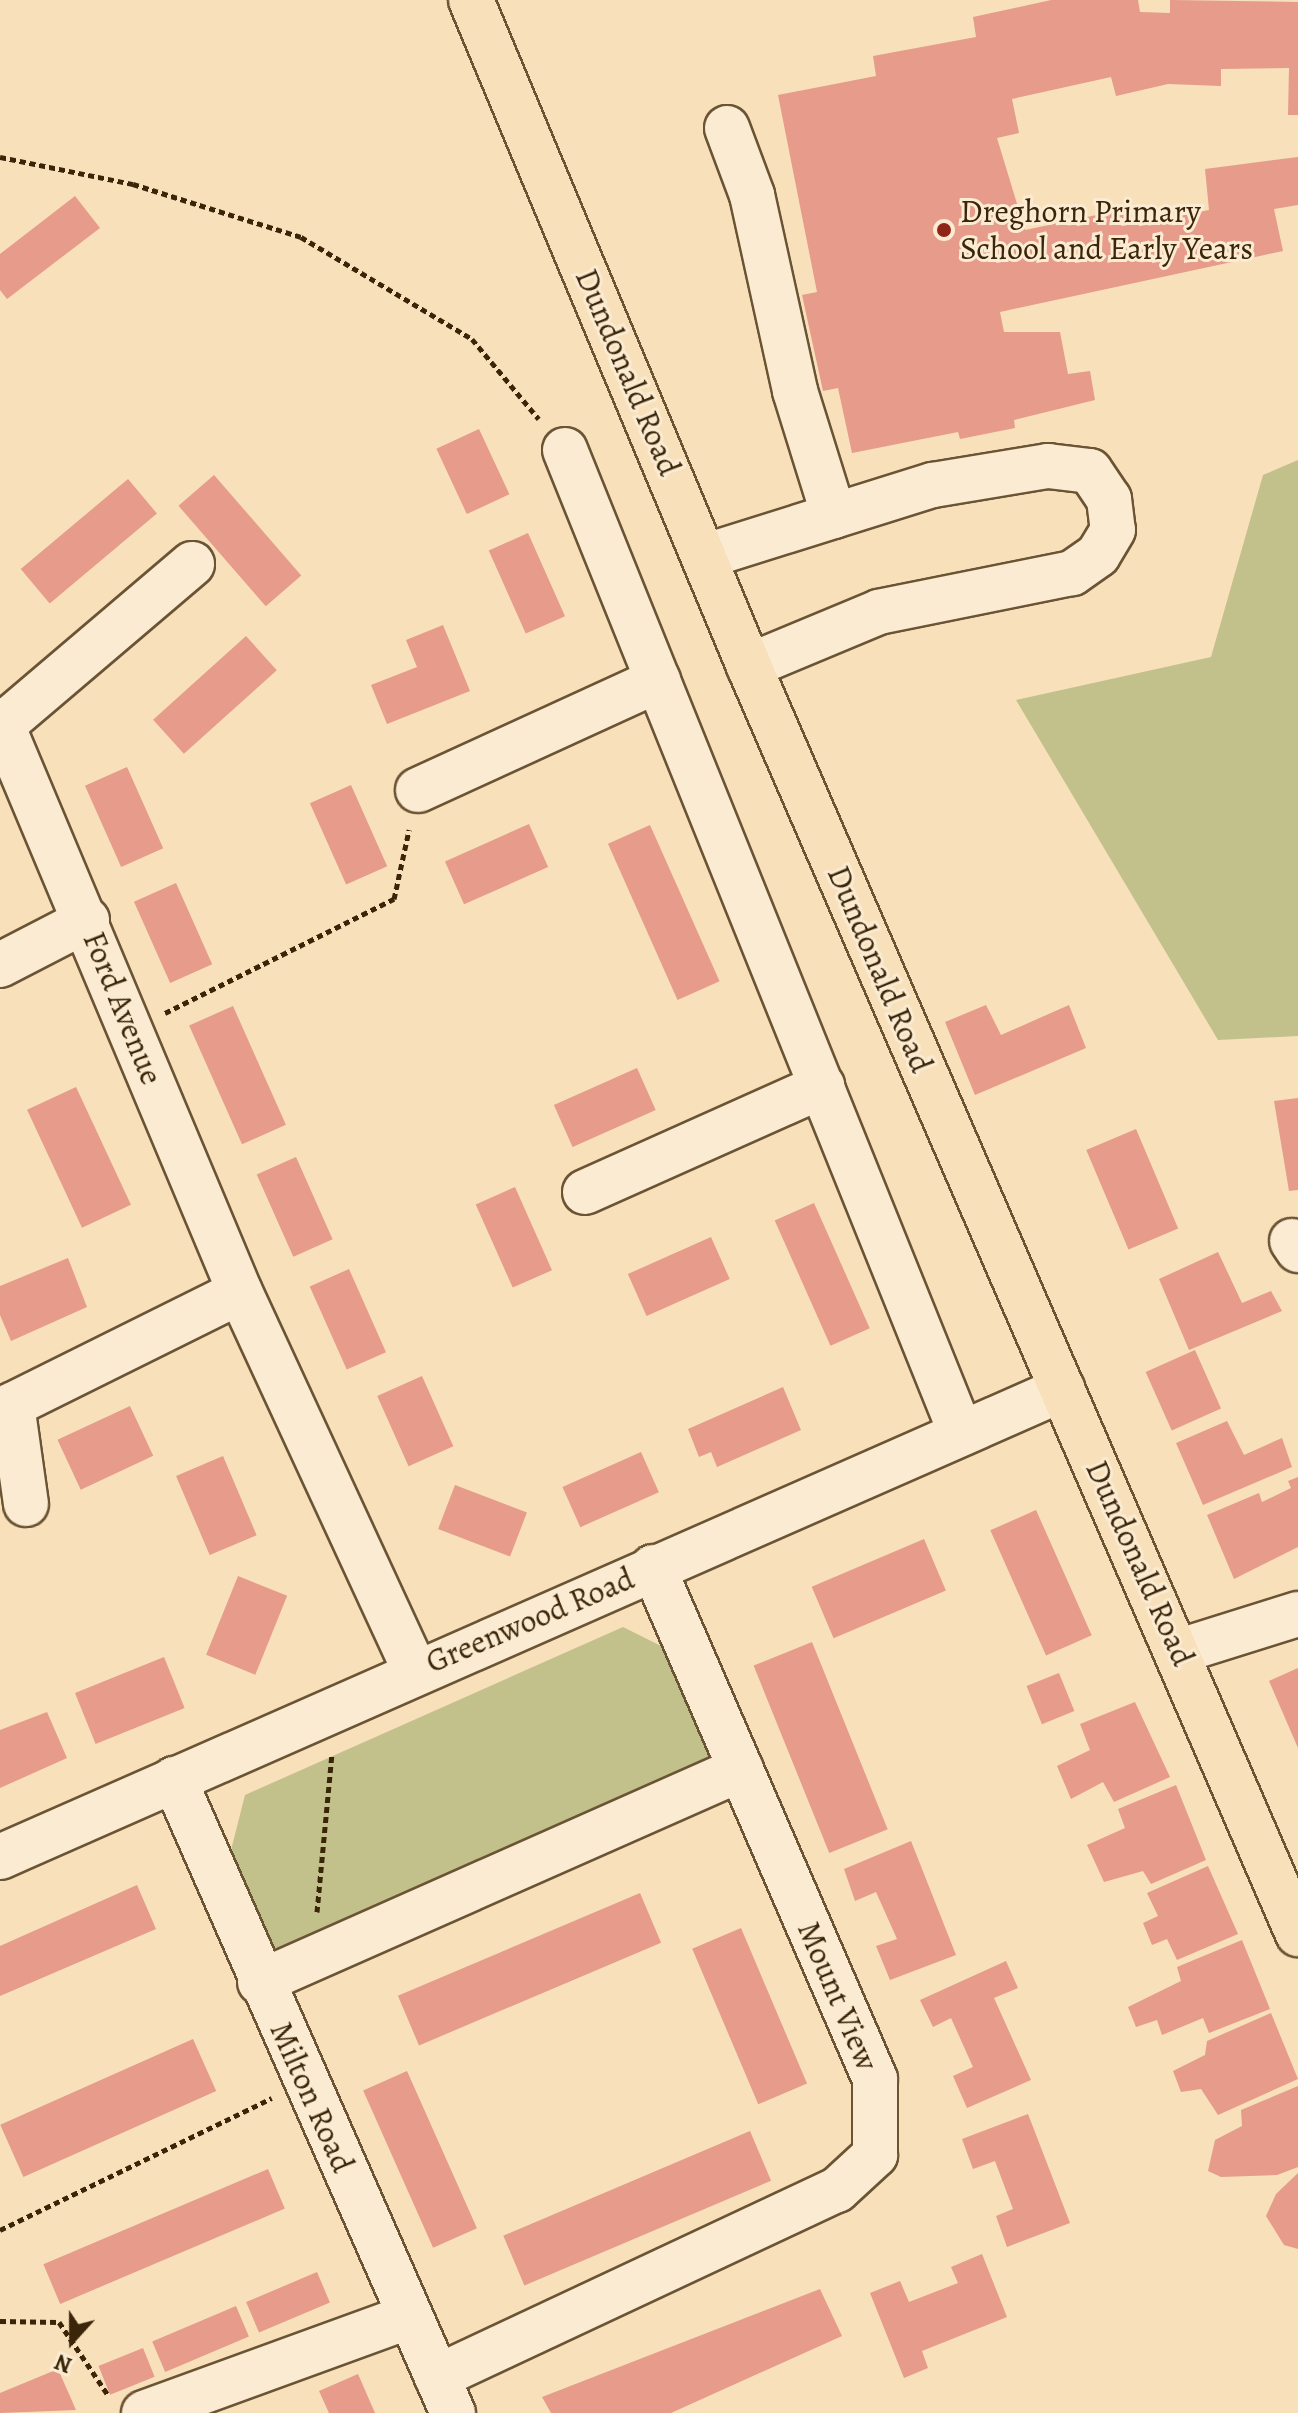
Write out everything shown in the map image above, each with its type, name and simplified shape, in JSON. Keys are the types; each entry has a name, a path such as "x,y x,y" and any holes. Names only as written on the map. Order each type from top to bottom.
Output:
{"main road":[{"name":"Dundonald Road","path":"471,0 706,556 749,666 1180,1651 1298,1934"}],"street":[{"path":"727,128 752,195 795,391 834,516"},
{"path":"565,450 961,1433"},
{"path":"706,556 933,485 1048,466 1090,471 1109,499 1113,530 1098,555 1072,573 879,612 749,666"},
{"name":"Ford Avenue","path":"192,564 2,722 240,1292 415,1670"},
{"path":"418,790 658,680"},
{"path":"0,965 87,920"},
{"path":"585,1192 822,1086"},
{"path":"26,1504 12,1405 240,1292"},
{"name":"Greenwood Road","path":"0,1857 415,1670 1063,1389"},
{"name":"Mount View","path":"445,2395 837,2190 875,2155 875,2079 653,1567"},
{"path":"1180,1651 1298,1614"},
{"path":"260,1982 741,1769"},
{"name":"Milton Road","path":"174,1779 260,1982 445,2395"},
{"path":"128,2407 410,2316"}],"path":[{"path":"0,157 133,184 301,237 472,339 565,450"},
{"path":"132,1029 394,899 418,790"},
{"path":"313,1959 337,1705"},
{"path":"0,2230 305,2081"},
{"path":"0,2321 59,2322 128,2407"}],"shaded area":[{"path":"1298,460 1298,1036 1218,1040 1016,700 1211,657 1263,475"},
{"path":"623,1627 667,1649 714,1760 267,1959 229,1858 245,1795"}],"building":[{"path":"1051,0 1138,0 1140,12 1170,13 1170,0 1298,2 1298,115 1288,115 1289,68 1221,69 1221,86 1168,84 1116,96 1111,77 1012,99 1019,133 997,138 1025,230 1130,208 1134,225 1209,210 1205,169 1298,157 1298,205 1274,209 1283,251 1000,312 1004,332 1060,332 1068,374 1090,371 1095,400 1014,420 1015,428 960,439 958,432 852,453 838,388 823,391 802,295 817,292 778,95 876,76 873,56 976,37 973,17"},
{"path":"75,196 100,228 7,299 0,290 0,254"},
{"path":"479,429 509,494 467,514 436,449"},
{"path":"214,475 301,575 266,606 179,506"},
{"path":"128,479 157,513 50,603 21,569"},
{"path":"528,533 565,616 526,634 489,550"},
{"path":"443,625 470,691 387,724 371,685 417,667 406,640"},
{"path":"246,636 277,670 184,754 153,720"},
{"path":"127,767 163,848 121,867 85,786"},
{"path":"351,785 387,866 346,885 310,803"},
{"path":"529,824 548,867 464,904 445,861"},
{"path":"650,825 720,981 678,1000 608,844"},
{"path":"176,883 212,964 170,983 134,902"},
{"path":"986,1005 1001,1035 1069,1005 1086,1048 975,1095 945,1022"},
{"path":"233,1006 286,1125 242,1144 189,1026"},
{"path":"637,1068 656,1110 573,1147 554,1105"},
{"path":"76,1087 131,1205 82,1228 27,1110"},
{"path":"1298,1098 1298,1190 1289,1191 1274,1101"},
{"path":"1136,1129 1178,1228 1128,1250 1086,1150"},
{"path":"296,1157 333,1239 293,1257 257,1174"},
{"path":"515,1187 552,1270 513,1288 476,1204"},
{"path":"814,1203 870,1328 830,1346 775,1220"},
{"path":"711,1237 730,1279 647,1316 628,1274"},
{"path":"1218,1252 1242,1303 1271,1291 1282,1311 1189,1350 1159,1279"},
{"path":"68,1258 87,1307 11,1341 0,1315 0,1286"},
{"path":"349,1269 386,1352 347,1370 310,1286"},
{"path":"1195,1350 1221,1408 1172,1430 1146,1372"},
{"path":"422,1376 453,1446 409,1466 377,1396"},
{"path":"783,1387 801,1430 717,1467 711,1452 699,1457 688,1429"},
{"path":"130,1406 153,1456 81,1490 57,1440"},
{"path":"1227,1421 1244,1455 1282,1438 1292,1467 1203,1505 1176,1443"},
{"path":"641,1452 659,1492 580,1527 562,1487"},
{"path":"223,1456 257,1535 210,1555 176,1476"},
{"path":"1298,1477 1298,1547 1234,1579 1207,1515 1259,1493 1262,1502 1291,1488 1288,1481"},
{"path":"455,1485 527,1513 510,1556 438,1529"},
{"path":"1036,1510 1092,1635 1046,1655 990,1530"},
{"path":"924,1539 946,1591 834,1638 812,1587"},
{"path":"238,1576 287,1596 255,1675 206,1655"},
{"path":"812,1642 888,1829 829,1853 754,1666"},
{"path":"164,1657 185,1708 96,1744 75,1693"},
{"path":"1298,1668 1298,1748 1269,1681"},
{"path":"1059,1673 1074,1711 1042,1724 1027,1686"},
{"path":"1135,1702 1170,1777 1114,1802 1103,1782 1071,1799 1057,1766 1090,1750 1080,1724"},
{"path":"47,1712 67,1758 0,1788 0,1730"},
{"path":"1176,1785 1206,1860 1151,1884 1143,1871 1104,1882 1087,1845 1125,1828 1118,1809"},
{"path":"911,1841 956,1955 890,1980 876,1946 897,1939 876,1892 855,1901 844,1869"},
{"path":"1208,1866 1238,1934 1177,1960 1167,1939 1152,1945 1143,1923 1158,1916 1147,1893"},
{"path":"137,1885 156,1929 0,1996 0,1946"},
{"path":"640,1893 661,1943 419,2045 398,1996"},
{"path":"741,1928 807,2084 758,2104 692,1949"},
{"path":"1242,1940 1270,2009 1209,2033 1203,2018 1162,2035 1157,2020 1136,2027 1128,2007 1181,1981 1177,1967"},
{"path":"1006,1961 1018,1988 994,1998 1031,2080 967,2108 953,2076 973,2067 951,2018 933,2027 920,2000"},
{"path":"1271,2013 1298,2079 1218,2115 1201,2089 1181,2092 1173,2071 1205,2055 1207,2041"},
{"path":"193,2039 216,2091 23,2177 0,2125"},
{"path":"407,2071 477,2228 433,2248 363,2091"},
{"path":"1298,2086 1298,2167 1277,2175 1221,2177 1208,2171 1215,2140 1242,2126 1241,2110"},
{"path":"1028,2114 1070,2223 1007,2247 996,2216 1013,2209 995,2161 973,2169 962,2139"},
{"path":"750,2131 771,2181 524,2285 503,2236"},
{"path":"268,2169 285,2209 60,2304 43,2264"},
{"path":"1298,2173 1298,2249 1284,2245 1266,2216 1276,2194"},
{"path":"982,2254 1007,2317 922,2351 928,2368 904,2378 870,2293 900,2281 909,2302 958,2283 951,2267"},
{"path":"317,2272 330,2302 259,2332 246,2302"},
{"path":"820,2289 842,2336 671,2413 551,2413 542,2397"},
{"path":"236,2306 249,2336 165,2372 152,2342"},
{"path":"143,2348 155,2377 110,2395 98,2366"},
{"path":"58,2369 76,2410 0,2413 0,2393"},
{"path":"358,2374 375,2413 329,2413 319,2391"}],"place":[{"name":"Dreghorn Primary School and Early Years","path":"944,230"}]}
